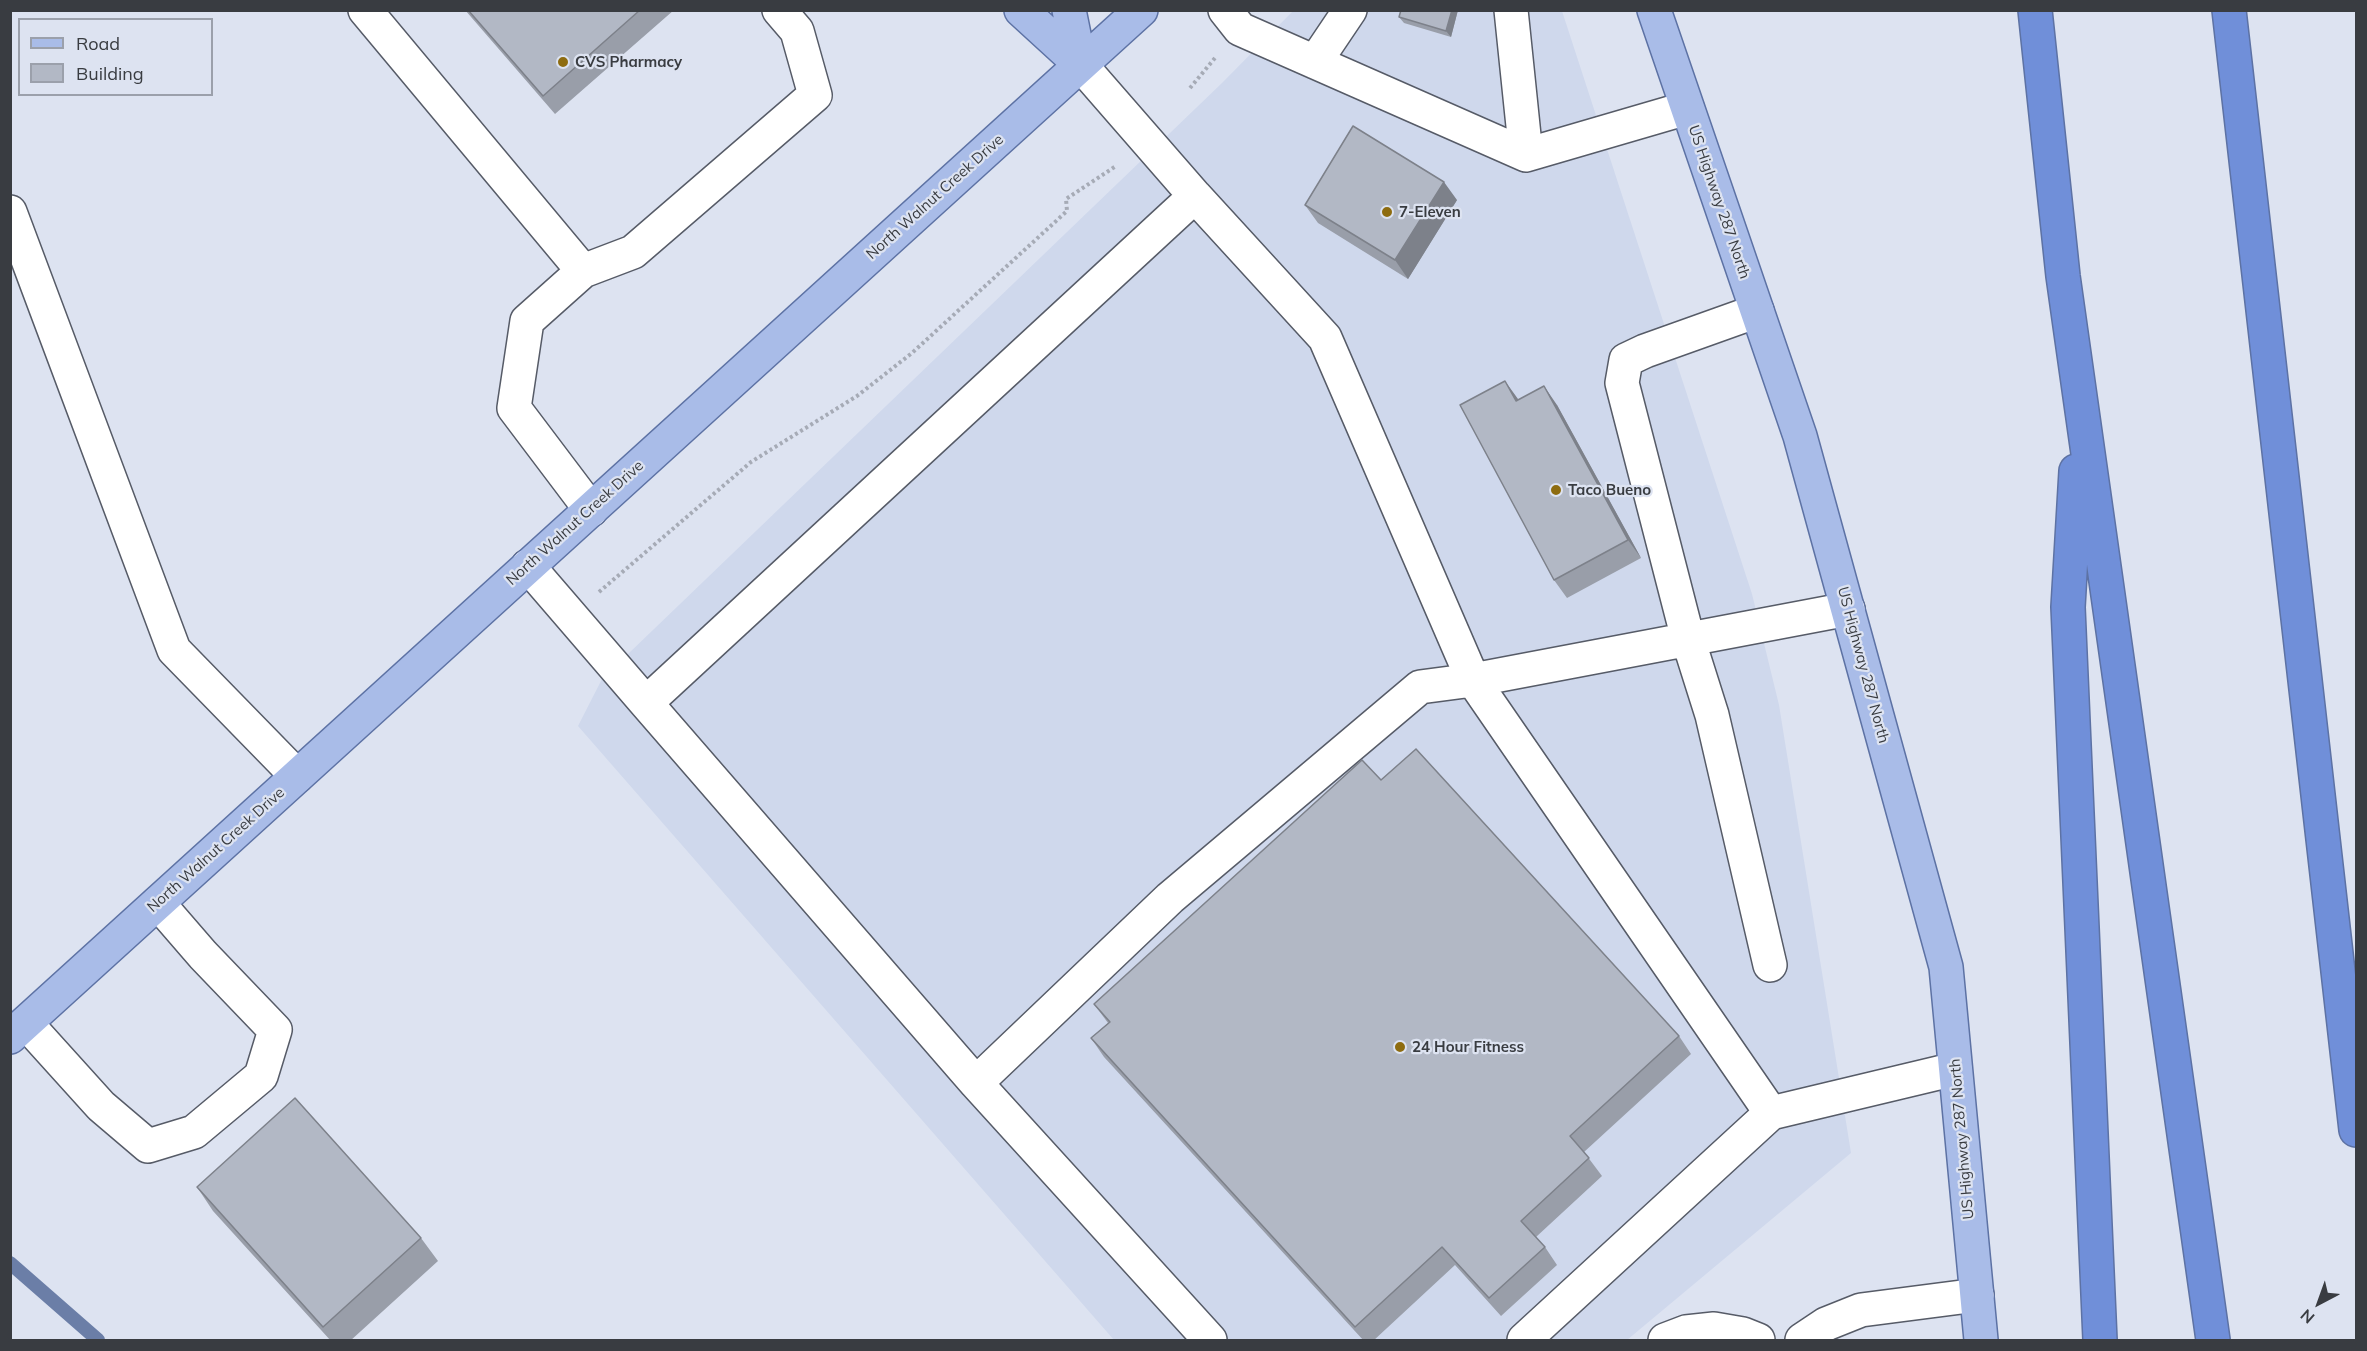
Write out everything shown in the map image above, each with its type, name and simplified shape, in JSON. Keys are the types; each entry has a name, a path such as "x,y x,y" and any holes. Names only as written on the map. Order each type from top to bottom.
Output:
{"highway":[{"path":"2035,10 2063,276 2213,1341"},
{"path":"2229,10 2356,1130"},
{"path":"2081,400 2068,607 2100,1341"}],"main road":[{"path":"1021,10 1080,64"},
{"path":"1069,10 1080,64"},
{"name":"North Walnut Creek Drive","path":"18,1030 1141,10"},
{"name":"US Highway 287 North","path":"1654,10 1800,436 1946,967 1981,1341"}],"lane":[{"path":"364,10 583,271"},
{"path":"591,510 514,408 527,321 583,271 633,252 815,94 797,31 779,10"},
{"path":"1225,10 1240,29 1526,154 1687,108"},
{"path":"1315,62 1350,10"},
{"path":"1511,10 1526,154"},
{"path":"1080,64 1195,196 1325,338 1473,680 1771,1113"},
{"path":"646,703 1195,196"},
{"path":"10,212 174,650 297,776"},
{"path":"1757,311 1626,360 1622,383 1688,639 1712,715 1770,964"},
{"path":"528,566 976,1083 1210,1341"},
{"path":"976,1083 1170,898 1420,687 1473,680 1848,609"},
{"path":"18,1030 148,1146 194,1132 261,1076 275,1030 203,955 158,903"},
{"path":"1524,1341 1771,1113 1956,1069"},
{"path":"1802,1341 1826,1324 1861,1310 1977,1295"},
{"path":"1665,1341 1686,1332 1714,1329 1743,1334 1758,1341"}],"path":[{"path":"571,616 751,462 857,396 912,353 1067,211 1066,199 1118,164"}],"shaded area":[{"path":"1293,11 1562,11 1752,594 1779,705 1851,1153 1627,1340 1114,1340 578,726 602,679 1222,83"}],"building":[{"name":"CVS Pharmacy","path":"468,10 640,10 543,96"},
{"path":"1401,10 1452,10 1446,31 1399,17"},
{"name":"7-Eleven","path":"1353,126 1444,182 1395,260 1305,205"},
{"name":"Taco Bueno","path":"1505,381 1516,401 1544,386 1628,540 1554,580 1460,405"},
{"name":"24 Hour Fitness","path":"1416,749 1679,1036 1570,1136 1589,1158 1521,1221 1545,1247 1489,1298 1442,1247 1355,1327 1091,1038 1110,1022 1094,1004 1362,760 1381,780"},
{"path":"295,1098 421,1238 323,1327 197,1187"}],"waterway":[{"path":"10,1263 98,1340"}],"place":[{"name":"CVS Pharmacy","path":"563,62"},
{"name":"7-Eleven","path":"1387,212"},
{"name":"Taco Bueno","path":"1556,490"},
{"name":"24 Hour Fitness","path":"1400,1047"}]}
